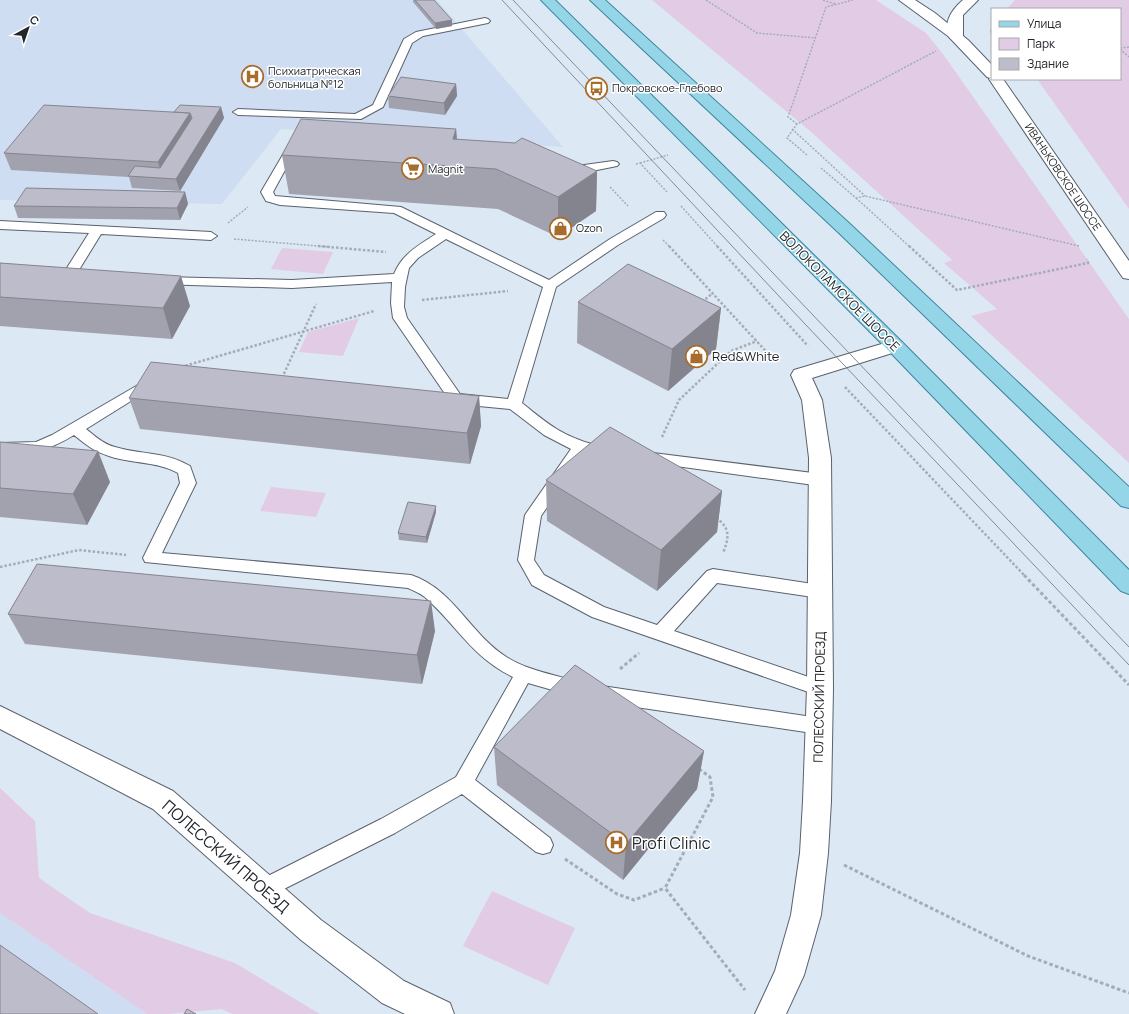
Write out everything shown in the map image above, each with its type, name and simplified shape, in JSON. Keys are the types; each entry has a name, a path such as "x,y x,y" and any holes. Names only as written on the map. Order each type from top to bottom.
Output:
{"main road":[{"name":"ВОЛОКОЛАМСКОЕ ШОССЕ","path":"548,0 895,346 1129,585"},
{"path":"597,0 844,228 1129,500"}],"street":[{"path":"906,0 936,20 956,36 991,73"},
{"path":"956,36 954,21 957,12 971,0"},
{"name":"ИВАНЬКОВСКОЕ ШОССЕ","path":"997,80 1129,274"},
{"name":"ПОЛЕССКИЙ ПРОЕЗД","path":"770,1014 789,975 806,915 814,853 820,688 821,480 820,458 812,400 802,375 895,346"},
{"name":"ПОЛЕССКИЙ ПРОЕЗД","path":"0,717 163,800 311,930 393,992 439,1014"}],"lane":[{"path":"238,112 357,117 378,107 408,41 420,34 486,21"},
{"path":"308,142 292,148 267,192 270,198 280,201 397,210 550,285"},
{"path":"554,167 577,170 613,164"},
{"path":"514,404 550,285 660,215"},
{"path":"0,225 211,236"},
{"path":"69,274 97,231"},
{"path":"445,234 412,255 402,267 399,278 396,305 400,318 455,398"},
{"path":"38,272 84,276"},
{"path":"151,280 292,284 399,278"},
{"path":"0,448 19,449 38,447 76,428 175,368"},
{"path":"439,397 514,404 560,439 580,448 601,451"},
{"path":"76,428 98,446 112,452 171,462 185,470 188,483 151,558 411,582 432,593 476,642 501,663 524,674 595,693 819,726"},
{"path":"580,448 533,515 526,560 538,580 598,612 820,688"},
{"path":"630,455 821,480"},
{"path":"660,634 713,576 820,591"},
{"path":"265,888 388,826 463,783 524,674"},
{"path":"463,783 543,845"}],"path":[{"path":"706,0 757,33 816,38"},
{"path":"823,0 836,4"},
{"path":"796,124 788,118 826,7 853,0"},
{"path":"807,155 787,138 796,124 942,48"},
{"path":"1121,50 1129,57"},
{"path":"792,129 865,196"},
{"path":"640,163 674,153"},
{"path":"821,168 856,198 956,290 1088,263"},
{"path":"647,170 667,192"},
{"path":"610,186 644,224 668,245 773,359"},
{"path":"856,198 865,196 1083,247"},
{"path":"678,204 810,349"},
{"path":"211,236 412,255"},
{"path":"281,380 326,282"},
{"path":"175,368 396,305 436,297 550,285"},
{"path":"700,303 713,293"},
{"path":"846,388 1129,685"},
{"path":"0,567 79,550 151,558"},
{"path":"595,693 660,634"},
{"path":"543,845 617,894 634,900 665,888 713,797 710,777 697,768"},
{"path":"814,853 854,869 1028,956 1129,993"},
{"path":"665,888 750,996"}],"shaded area":[{"name":"Психиатрическая больница №12","path":"0,0 437,0 563,147 281,129 222,204 0,200"},
{"path":"0,913 147,1014 0,1014"}],"green space":[{"path":"652,0 876,0 926,33 943,54 1129,319 1129,463 971,316 997,309 944,263 952,260 810,131"},
{"path":"1015,0 1129,0 1129,209 1038,80 1121,80 1121,8 1008,8"},
{"path":"282,248 333,252 323,274 271,269"},
{"path":"359,318 343,356 299,352 308,332"},
{"path":"271,487 326,493 316,517 260,511"},
{"path":"0,788 35,821 39,878 90,913 235,963 320,1014 233,1014 221,1009 169,1014 147,1014 0,913"},
{"path":"492,891 575,928 548,985 463,946"}],"building":[{"path":"415,0 434,0 452,20 435,23"},
{"path":"401,77 456,84 444,103 388,96"},
{"path":"44,105 190,113 158,162 4,153"},
{"path":"180,105 221,107 176,179 128,176 135,166 160,168 192,118 190,113 174,112"},
{"path":"301,119 456,129 453,139 515,143 522,138 597,171 558,197 496,169 282,155"},
{"path":"26,188 185,192 177,208 14,206"},
{"path":"0,263 181,276 163,308 0,297"},
{"path":"628,264 721,308 672,349 578,302"},
{"path":"151,362 479,396 467,433 129,398"},
{"path":"610,427 722,491 661,550 546,480"},
{"path":"0,442 98,451 73,494 0,488"},
{"path":"408,502 436,506 426,537 398,533"},
{"path":"37,564 431,601 417,655 8,614"},
{"path":"575,665 704,751 626,844 494,747"},
{"path":"0,945 98,1014 0,1014"},
{"path":"187,1009 196,1014 184,1014"}],"tram line":[{"path":"502,0 805,324 1129,665"},
{"path":"513,0 1129,647"}],"place":[{"name":"Психиатрическая больница №12","path":"252,77"},
{"name":"Покровское-Глебово","path":"597,88"},
{"name":"Magnit","path":"413,169"},
{"name":"Ozon","path":"560,228"},
{"name":"Red&White","path":"696,356"},
{"name":"Profi Clinic","path":"617,843"}]}
